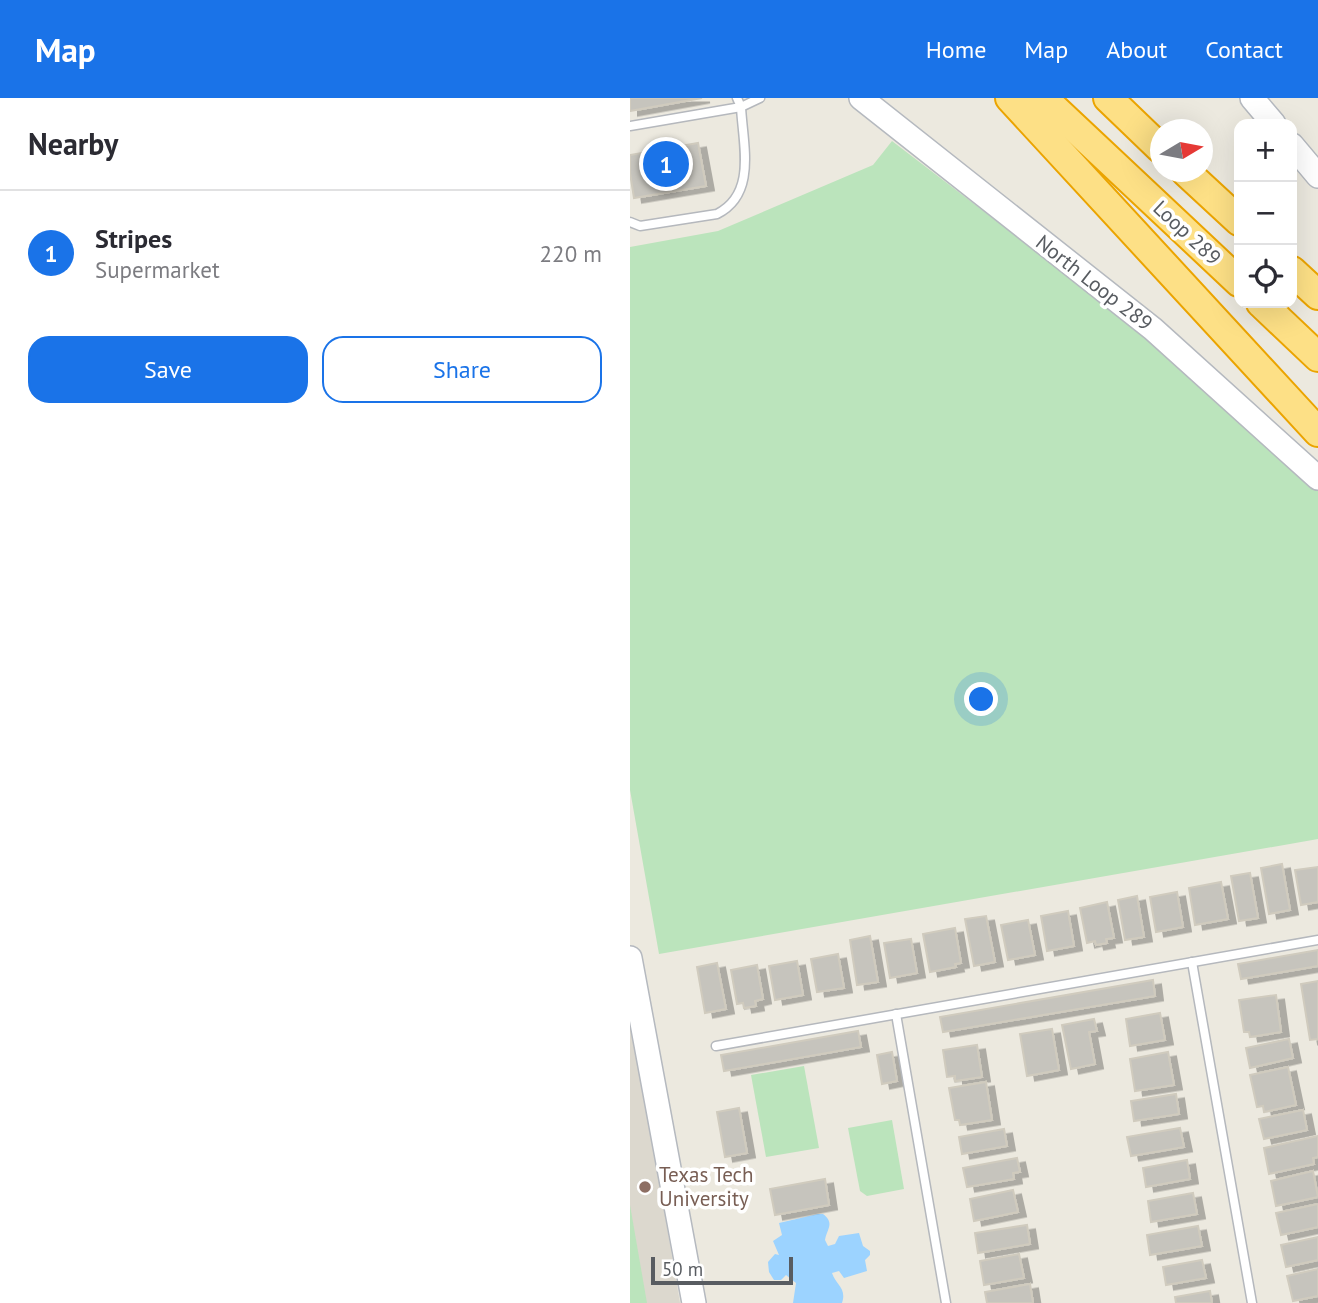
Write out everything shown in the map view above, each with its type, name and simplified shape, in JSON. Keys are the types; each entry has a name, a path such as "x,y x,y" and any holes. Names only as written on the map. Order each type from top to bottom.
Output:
{"highway":[{"path":"1010,98 1318,432"},
{"name":"Loop 289","path":"1043,98 1234,277"},
{"path":"1108,98 1150,138"},
{"name":"Loop 289","path":"1197,182 1234,216"},
{"path":"1297,276 1318,295"},
{"path":"1266,308 1318,357"}],"main road":[{"name":"North Loop 289","path":"860,98 1153,329 1318,478"},
{"path":"1252,98 1270,119"},
{"path":"1297,151 1318,176"},
{"path":"630,958 694,1303"}],"lane":[{"path":"630,222 640,226 717,214 737,199 745,172 741,107 737,98"},
{"path":"630,126 741,107 760,98"},
{"path":"716,1046 1318,940"},
{"path":"1192,962 1252,1303"},
{"path":"896,1014 946,1303"}],"shaded area":[{"name":"Texas Tech University","path":"630,1012 640,1070 680,1303 630,1303"}],"green space":[{"path":"892,141 1139,330 1318,488 1318,839 659,954 630,790 630,247 718,231 873,165"},
{"path":"804,1066 819,1148 766,1157 751,1075"},
{"path":"892,1120 904,1189 867,1196 860,1191 848,1128"},
{"path":"630,1205 647,1303 630,1303"}],"water":[{"path":"823,1214 829,1220 825,1240 828,1246 835,1244 839,1236 859,1233 863,1246 870,1251 865,1260 867,1271 844,1278 839,1271 832,1273 842,1290 842,1303 793,1303 796,1283 786,1275 781,1280 774,1280 769,1272 768,1262 775,1254 779,1255 773,1241 782,1235 779,1223"}],"building":[{"path":"630,98 702,98 630,111"},
{"path":"698,143 706,186 634,198 630,155"},
{"path":"1282,864 1290,910 1269,914 1261,868"},
{"path":"1318,867 1318,902 1301,905 1295,870"},
{"path":"1250,873 1258,918 1239,921 1231,876"},
{"path":"1221,882 1228,919 1195,925 1189,888"},
{"path":"1177,892 1183,927 1156,932 1150,897"},
{"path":"1137,896 1144,937 1125,940 1118,900"},
{"path":"1107,902 1114,938 1106,939 1107,943 1087,943 1080,908"},
{"path":"1068,911 1074,946 1047,951 1041,916"},
{"path":"986,916 995,962 974,966 965,919"},
{"path":"1028,920 1035,955 1008,960 1001,925"},
{"path":"955,928 961,963 955,964 956,967 930,972 923,934"},
{"path":"870,936 878,982 857,985 850,940"},
{"path":"911,939 917,973 890,978 884,943"},
{"path":"1318,950 1318,966 1241,979 1238,964"},
{"path":"838,954 844,988 817,992 811,959"},
{"path":"797,961 803,995 775,1000 769,966"},
{"path":"717,963 726,1009 705,1013 697,967"},
{"path":"757,965 763,999 755,1001 756,1006 744,1008 743,1003 737,1004 731,970"},
{"path":"1153,980 1155,996 943,1032 940,1017"},
{"path":"1318,981 1318,1039 1310,1040 1301,984"},
{"path":"1276,995 1281,1032 1250,1037 1249,1032 1244,1032 1239,1000"},
{"path":"1160,1013 1165,1040 1130,1046 1126,1019"},
{"path":"1094,1019 1097,1031 1089,1032 1095,1064 1071,1069 1062,1025"},
{"path":"1052,1029 1059,1070 1027,1076 1020,1034"},
{"path":"858,1031 861,1047 724,1071 721,1055"},
{"path":"1289,1039 1293,1058 1250,1068 1246,1048"},
{"path":"977,1045 982,1077 955,1081 955,1076 947,1077 943,1050"},
{"path":"892,1052 897,1081 882,1084 877,1055"},
{"path":"1168,1052 1174,1085 1135,1091 1130,1059"},
{"path":"1288,1067 1296,1105 1264,1112 1263,1106 1257,1107 1250,1075"},
{"path":"986,1082 992,1120 960,1125 959,1120 955,1120 949,1088"},
{"path":"1176,1094 1179,1114 1134,1121 1131,1101"},
{"path":"739,1108 747,1153 725,1157 717,1112"},
{"path":"1303,1110 1307,1130 1264,1139 1259,1119"},
{"path":"1180,1128 1184,1147 1131,1156 1127,1137"},
{"path":"1004,1129 1007,1146 962,1154 959,1137"},
{"path":"1318,1136 1318,1157 1313,1158 1314,1164 1269,1174 1264,1148"},
{"path":"1017,1158 1020,1172 1013,1173 1014,1179 967,1187 963,1168"},
{"path":"1187,1160 1190,1179 1146,1187 1143,1168"},
{"path":"1313,1171 1318,1197 1276,1206 1271,1181"},
{"path":"825,1179 829,1205 775,1215 770,1189"},
{"path":"1013,1190 1018,1212 974,1221 970,1199"},
{"path":"1193,1193 1197,1214 1151,1222 1148,1201"},
{"path":"1318,1204 1318,1227 1281,1235 1276,1213"},
{"path":"1027,1225 1030,1244 978,1253 975,1233"},
{"path":"1198,1226 1202,1246 1150,1255 1147,1235"},
{"path":"1318,1237 1318,1260 1286,1267 1281,1245"},
{"path":"1019,1254 1024,1278 984,1285 980,1261"},
{"path":"1202,1260 1206,1278 1166,1285 1163,1267"},
{"path":"1318,1269 1318,1296 1293,1301 1287,1276"},
{"path":"1030,1284 1033,1303 987,1303 985,1292"},
{"path":"1210,1291 1212,1303 1176,1303 1175,1297"}],"place":[{"name":"Stripes","path":"666,164"},
{"name":"Texas Tech University","path":"645,1187"}]}
